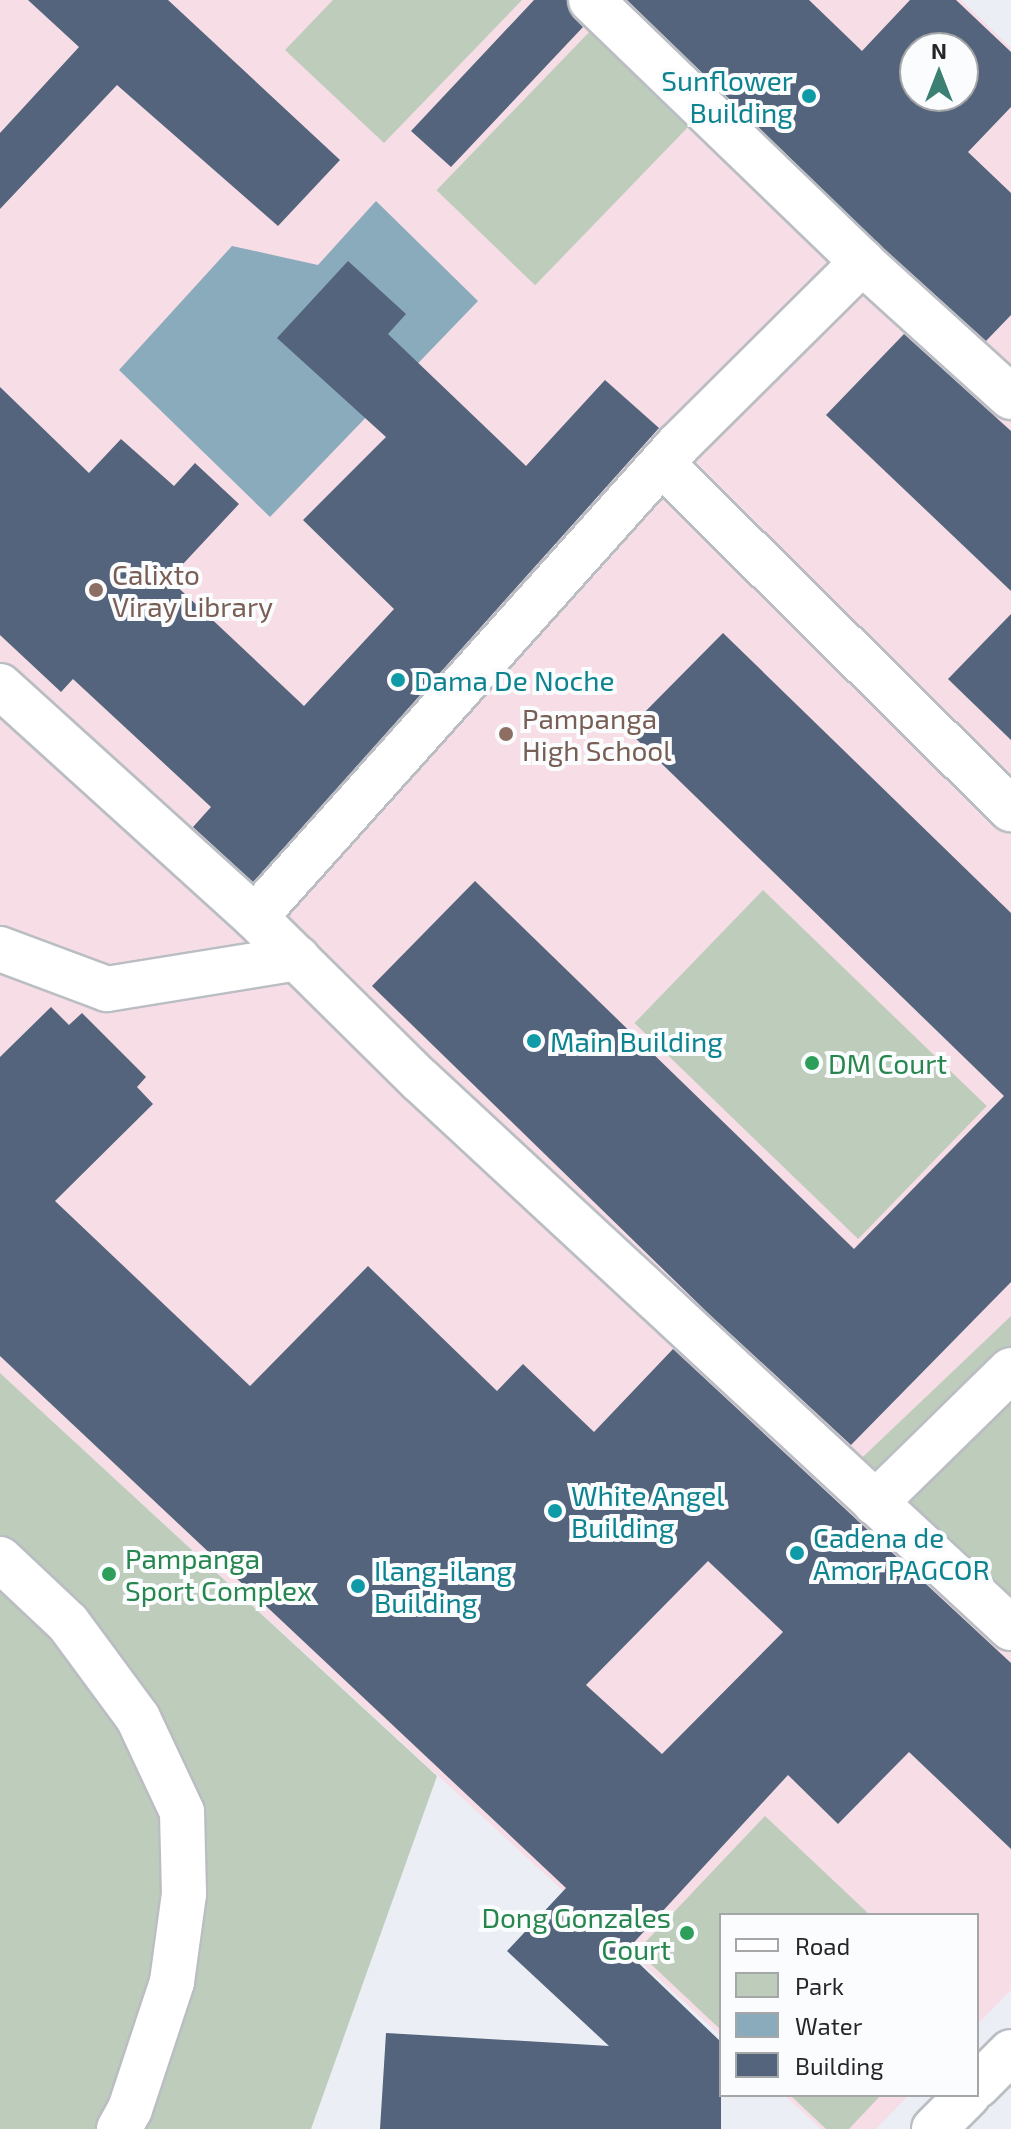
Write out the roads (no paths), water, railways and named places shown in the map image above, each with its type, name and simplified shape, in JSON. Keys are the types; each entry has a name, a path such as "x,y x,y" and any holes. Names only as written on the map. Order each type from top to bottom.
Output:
{"street":[{"path":"591,0 862,262 1011,397"},
{"path":"255,917 662,464 862,262"},
{"path":"662,464 1011,809"},
{"path":"0,686 255,917 420,1080 1011,1628"},
{"path":"0,949 107,989 298,958"},
{"path":"875,1503 1011,1370"},
{"path":"0,1559 68,1623 138,1718 182,1812 184,1894 172,1982 130,2109 119,2129"},
{"path":"979,2084 1011,2052"},
{"path":"934,2129 966,2097"}],"water":[{"path":"376,201 478,301 270,517 119,370 232,246 318,265"}],"place":[{"name":"Sunflower Building","path":"809,96"},
{"name":"Calixto Viray Library","path":"96,590"},
{"name":"Dama De Noche","path":"398,680"},
{"name":"Pampanga High School","path":"506,734"},
{"name":"Main Building","path":"534,1041"},
{"name":"DM Court","path":"812,1063"},
{"name":"White Angel Building","path":"555,1511"},
{"name":"Cadena de Amor PAGCOR","path":"797,1553"},
{"name":"Pampanga Sport Complex","path":"109,1574"},
{"name":"Ilang-ilang Building","path":"358,1586"},
{"name":"Dong Gonzales Court","path":"687,1933"}]}
